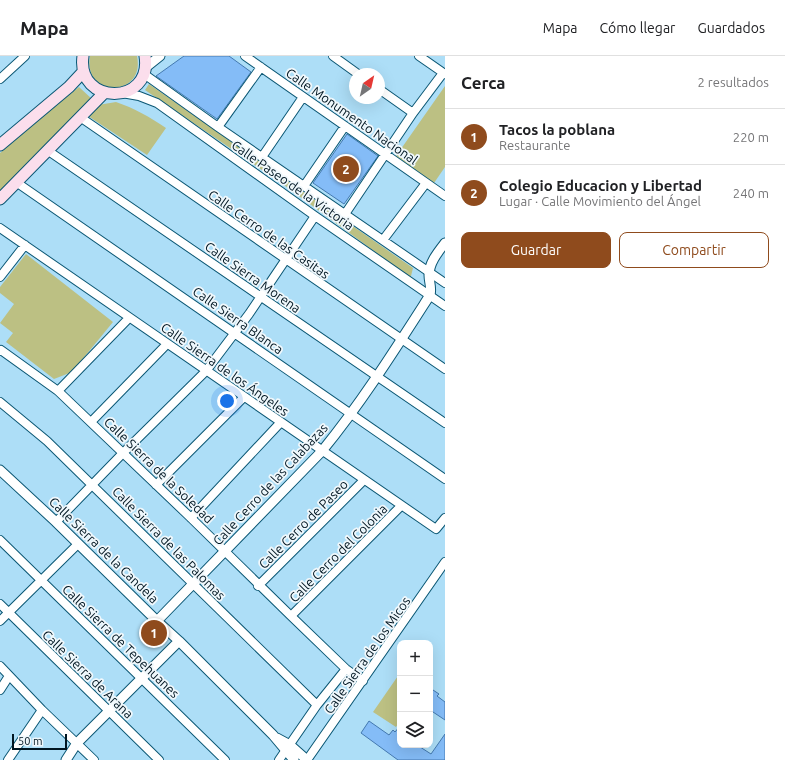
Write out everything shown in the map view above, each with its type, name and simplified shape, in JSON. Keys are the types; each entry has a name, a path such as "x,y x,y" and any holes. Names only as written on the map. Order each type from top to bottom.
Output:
{"main road":[{"path":"83,56 83,72 88,81 95,88 104,93 113,94 122,93 135,86 144,71 145,56"},
{"path":"0,145 70,87 83,72"},
{"path":"0,199 104,93"}],"street":[{"path":"0,78 25,58 25,56"},
{"path":"144,71 160,56"},
{"name":"Calle Monumento Nacional","path":"245,56 445,196"},
{"path":"333,56 350,68"},
{"path":"344,214 413,113 444,74 431,59 419,56"},
{"path":"218,127 261,67"},
{"name":"Calle Paseo de la Victoria","path":"144,71 218,127 430,272 445,284"},
{"name":"Calle Paseo de la Victoria","path":"122,93 139,96 157,103 315,216 445,306"},
{"path":"385,93 413,113"},
{"path":"262,157 303,97"},
{"name":"Calle Cerro de las Casitas","path":"80,117 445,370"},
{"path":"304,186 345,126"},
{"name":"Calle Sierra Morena","path":"47,150 445,423"},
{"name":"Calle Sierra Blanca","path":"16,182 445,479"},
{"path":"383,240 426,183"},
{"path":"56,522 206,371 236,334 315,216"},
{"name":"Calle Sierra de los Ángeles","path":"0,228 128,318 436,529 445,518"},
{"path":"430,295 432,290 430,272 432,264 445,243"},
{"path":"0,277 25,245"},
{"name":"Calle Cerro de las Calabazas","path":"156,621 322,451 376,377 430,295"},
{"path":"58,391 128,318"},
{"path":"91,422 167,344"},
{"name":"Calle Sierra de la Soledad","path":"0,350 58,391 191,518 258,586 346,669 363,681"},
{"path":"156,484 244,397"},
{"name":"Calle Sierra de las Palomas","path":"0,402 48,441 93,484 317,705"},
{"path":"191,518 281,422"},
{"name":"Calle Sierra de la Candela","path":"0,470 56,522 288,748"},
{"name":"Calle Cerro de Paseo","path":"258,586 364,480"},
{"name":"Calle Cerro del Colonia","path":"290,616 401,506"},
{"name":"Calle Sierra de Tepehuanes","path":"0,540 225,760"},
{"path":"0,621 78,544"},
{"name":"Calle Sierra de los Micos","path":"307,760 445,562"},
{"name":"Calle Sierra de Arana","path":"0,604 159,760"},
{"path":"66,760 77,743 179,641"},
{"path":"0,666 42,710 94,760"},
{"path":"278,760 288,748 317,705 346,669"},
{"path":"0,690 10,676"},
{"path":"8,760 42,710"},
{"path":"288,748 307,760"},
{"path":"288,748 294,760"}],"green space":[{"path":"90,56 137,56 137,70 132,80 124,86 114,88 104,86 95,80 90,70"},
{"path":"149,84 413,268 411,276 408,276 284,185 145,90"},
{"path":"445,86 445,167 434,183 396,156"},
{"path":"79,87 92,99 0,194 0,153"},
{"path":"116,102 142,113 166,128 147,155 88,116 98,105"},
{"path":"26,254 113,322 72,372 54,379 6,342 13,333 0,323 14,304 0,293 0,287"},
{"path":"397,677 396,727 373,712"}],"building":[{"path":"184,56 229,56 251,72 217,119 156,76"},
{"path":"347,134 378,156 344,204 313,183"},
{"path":"433,690 439,694 437,696 445,702 445,720 433,712"},
{"path":"369,721 389,735 393,730 395,732 397,730 397,748 422,748 431,754 445,734 445,760 398,760 361,733"}],"place":[{"name":"Colegio Educacion y Libertad","path":"346,169"},
{"name":"Tacos la poblana","path":"154,633"}]}
